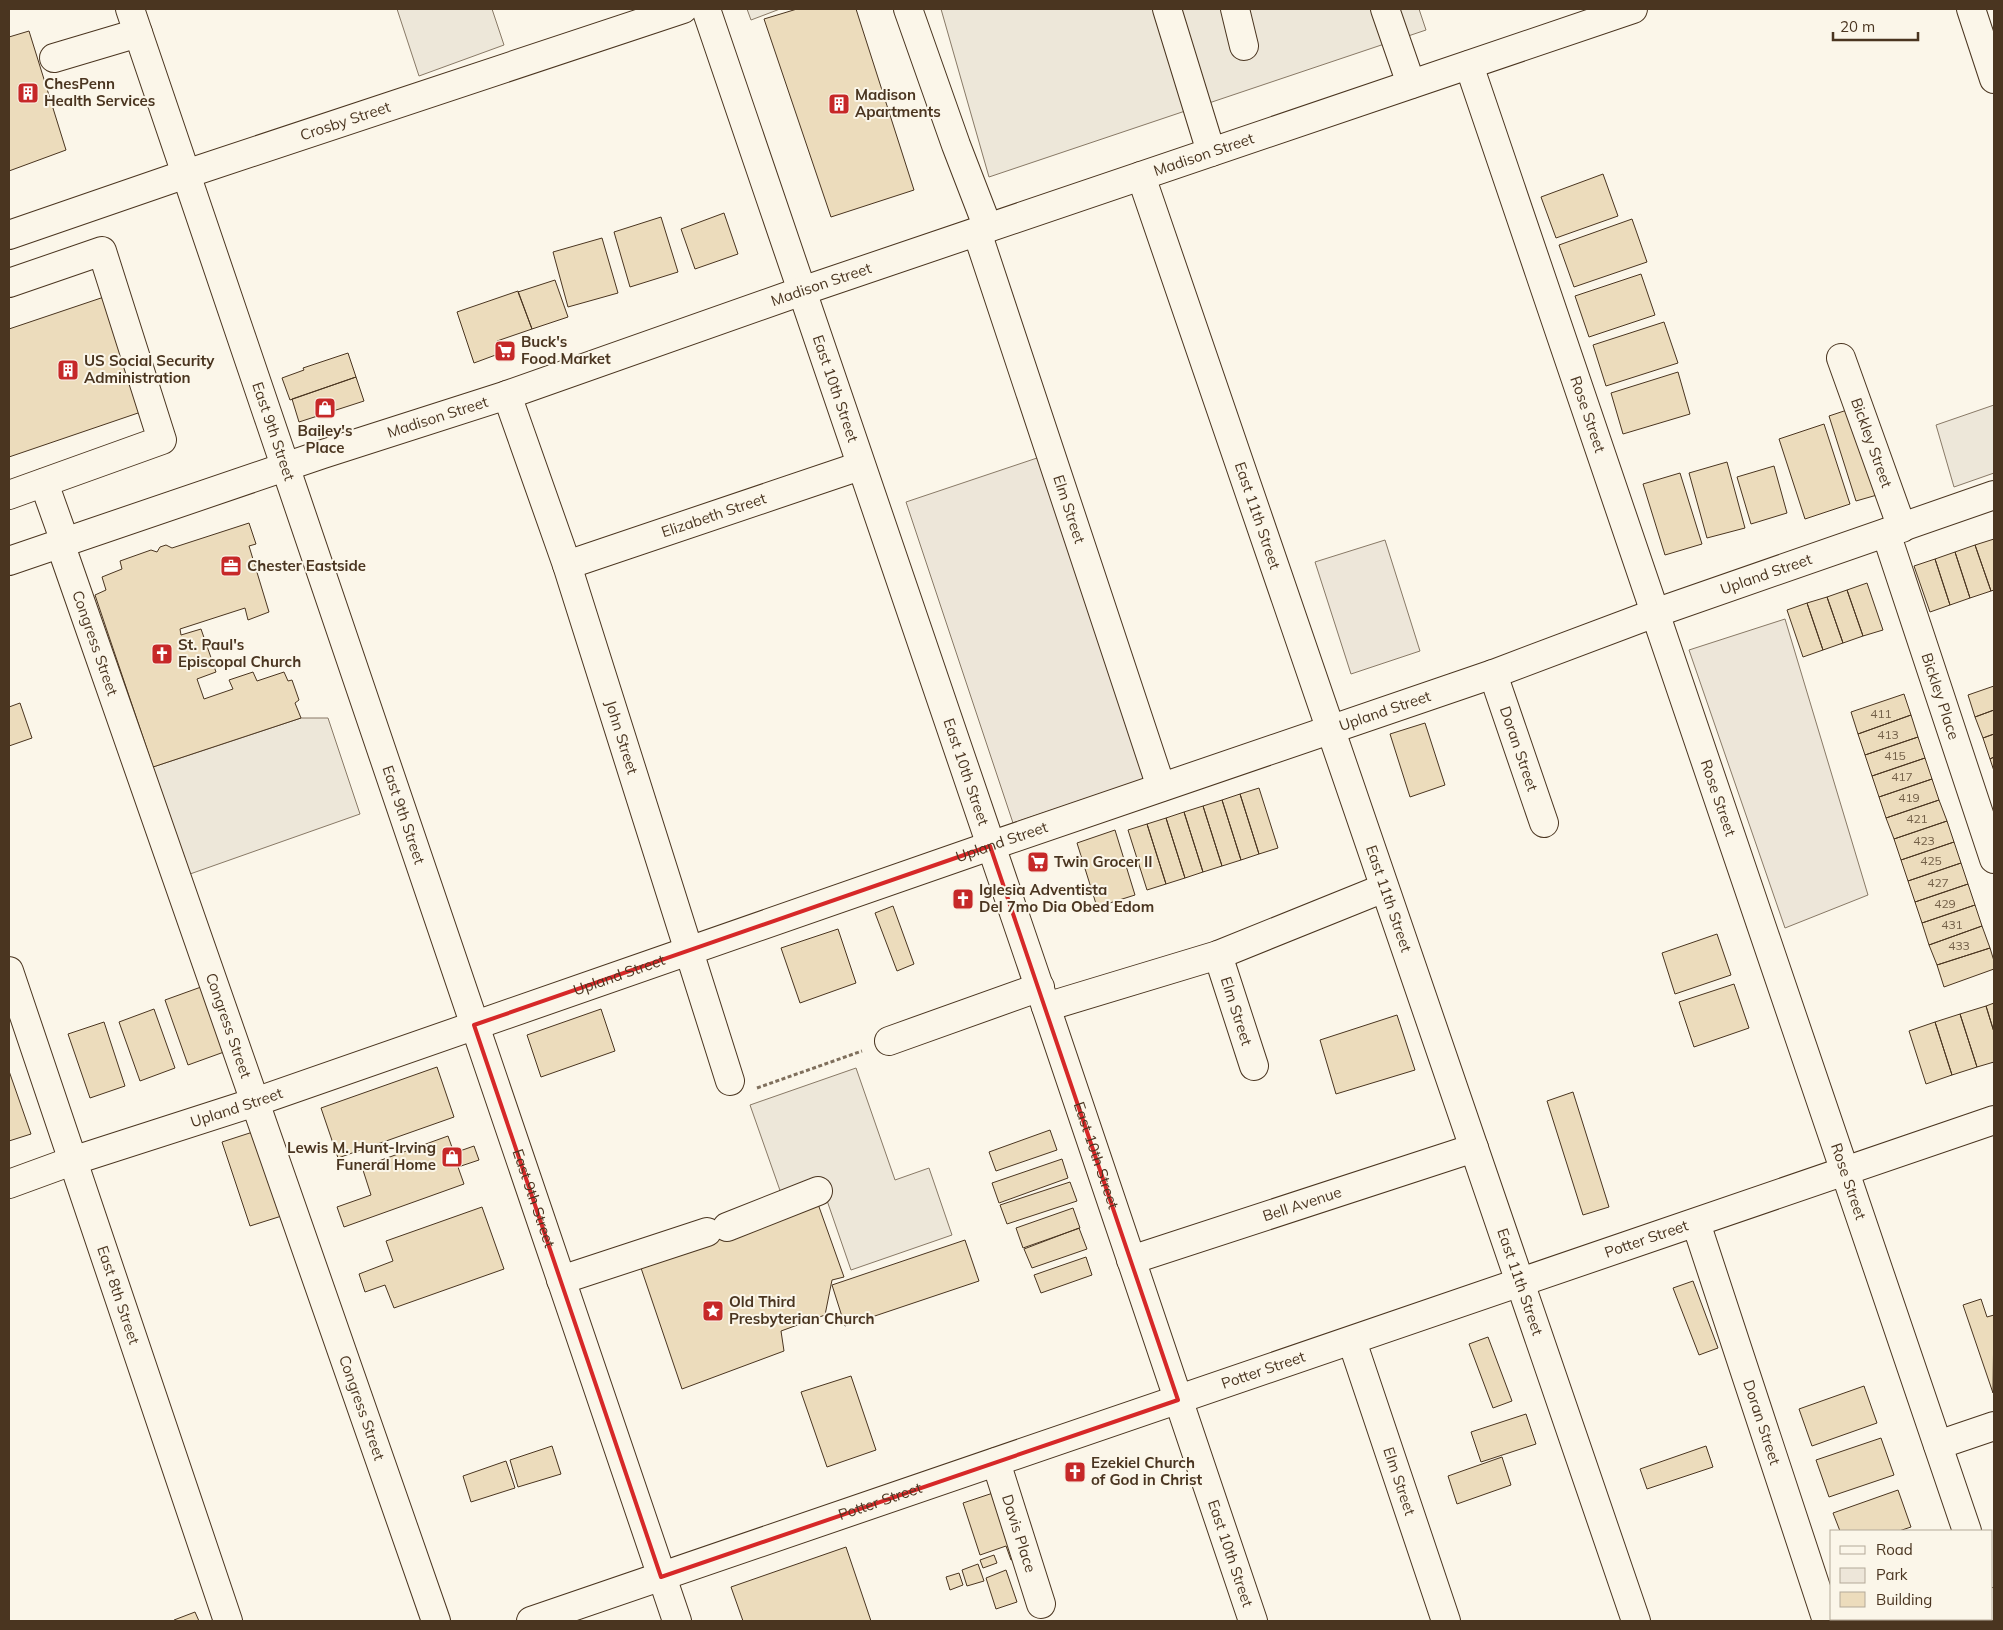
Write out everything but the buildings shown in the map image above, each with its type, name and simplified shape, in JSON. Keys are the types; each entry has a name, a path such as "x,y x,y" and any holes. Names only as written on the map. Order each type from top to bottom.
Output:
{"street":[{"name":"Crosby Street","path":"9,235 186,174 684,9"},
{"name":"East 10th Street","path":"706,9 860,466 1043,997 1253,1621"},
{"name":"Elm Street","path":"908,9 956,145 1161,787"},
{"path":"1167,9 1211,152"},
{"path":"1235,9 1244,46"},
{"path":"1385,9 1411,84"},
{"name":"Madison Street","path":"9,561 285,467 507,395 802,291 1633,9"},
{"path":"1971,9 1994,79"},
{"name":"East 9th Street","path":"134,21 676,1621"},
{"path":"54,58 134,21"},
{"name":"Rose Street","path":"1469,65 1967,1530"},
{"name":"East 11th Street","path":"1141,176 1329,730 1636,1621"},
{"path":"9,283 102,251 162,440 9,495"},
{"name":"Bickley Street","path":"1841,358 1894,530"},
{"name":"John Street","path":"507,395 567,565 730,1082"},
{"name":"Elizabeth Street","path":"567,565 860,466"},
{"name":"Congress Street","path":"44,482 255,1102 436,1621"},
{"name":"Upland Street","path":"9,1184 72,1160 255,1102 990,846 1493,674 1655,613 1994,495"},
{"name":"Bickley Place","path":"1894,530 1994,859"},
{"name":"Doran Street","path":"1493,674 1544,823"},
{"path":"889,1041 1043,997 1218,955 1384,888"},
{"name":"Elm Street","path":"1218,955 1254,1066"},
{"name":"East 8th Street","path":"9,971 228,1621"},
{"name":"Potter Street","path":"531,1621 1994,1120"},
{"name":"Bell Avenue","path":"1131,1260 1474,1148"},
{"path":"561,1280 717,1229 818,1191"},
{"name":"Doran Street","path":"1696,1223 1827,1621"},
{"name":"Elm Street","path":"1352,1340 1446,1621"},
{"path":"1938,1445 1994,1426"},
{"name":"Davis Place","path":"996,1462 1042,1604"}],"path":[{"path":"730,1082 755,1089 889,1041"}],"highlighted area":[{"path":"990,846 1178,1400 661,1577 474,1025"}],"green space":[{"path":"1043,456 1150,777 1013,823 906,502"},
{"path":"1385,540 1420,651 1351,674 1315,562"},
{"path":"1785,619 1868,895 1785,928 1689,650"}],"shaded area":[{"path":"397,9 492,9 504,45 419,76"},
{"path":"747,9 780,9 751,20"},
{"path":"941,9 1419,9 1426,30 989,177"},
{"path":"1994,405 1994,473 1954,487 1936,425"},
{"path":"301,718 328,718 360,814 190,874 153,767"},
{"path":"856,1068 895,1180 929,1168 952,1235 851,1270 822,1186 783,1199 750,1105"}],"place":[{"name":"ChesPenn Health Services","path":"28,93"},
{"name":"Madison Apartments","path":"839,104"},
{"name":"Buck's Food Market","path":"505,351"},
{"name":"US Social Security Administration","path":"68,370"},
{"name":"Bailey's Place","path":"325,408"},
{"name":"Chester Eastside","path":"231,566"},
{"name":"St. Paul's Episcopal Church","path":"162,654"},
{"name":"Twin Grocer II","path":"1038,862"},
{"name":"Iglesia Adventista Del 7mo Dia Obed Edom","path":"963,899"},
{"name":"Lewis M. Hunt-Irving Funeral Home","path":"452,1157"},
{"name":"Old Third Presbyterian Church","path":"713,1311"},
{"name":"Ezekiel Church of God in Christ","path":"1075,1472"}]}
